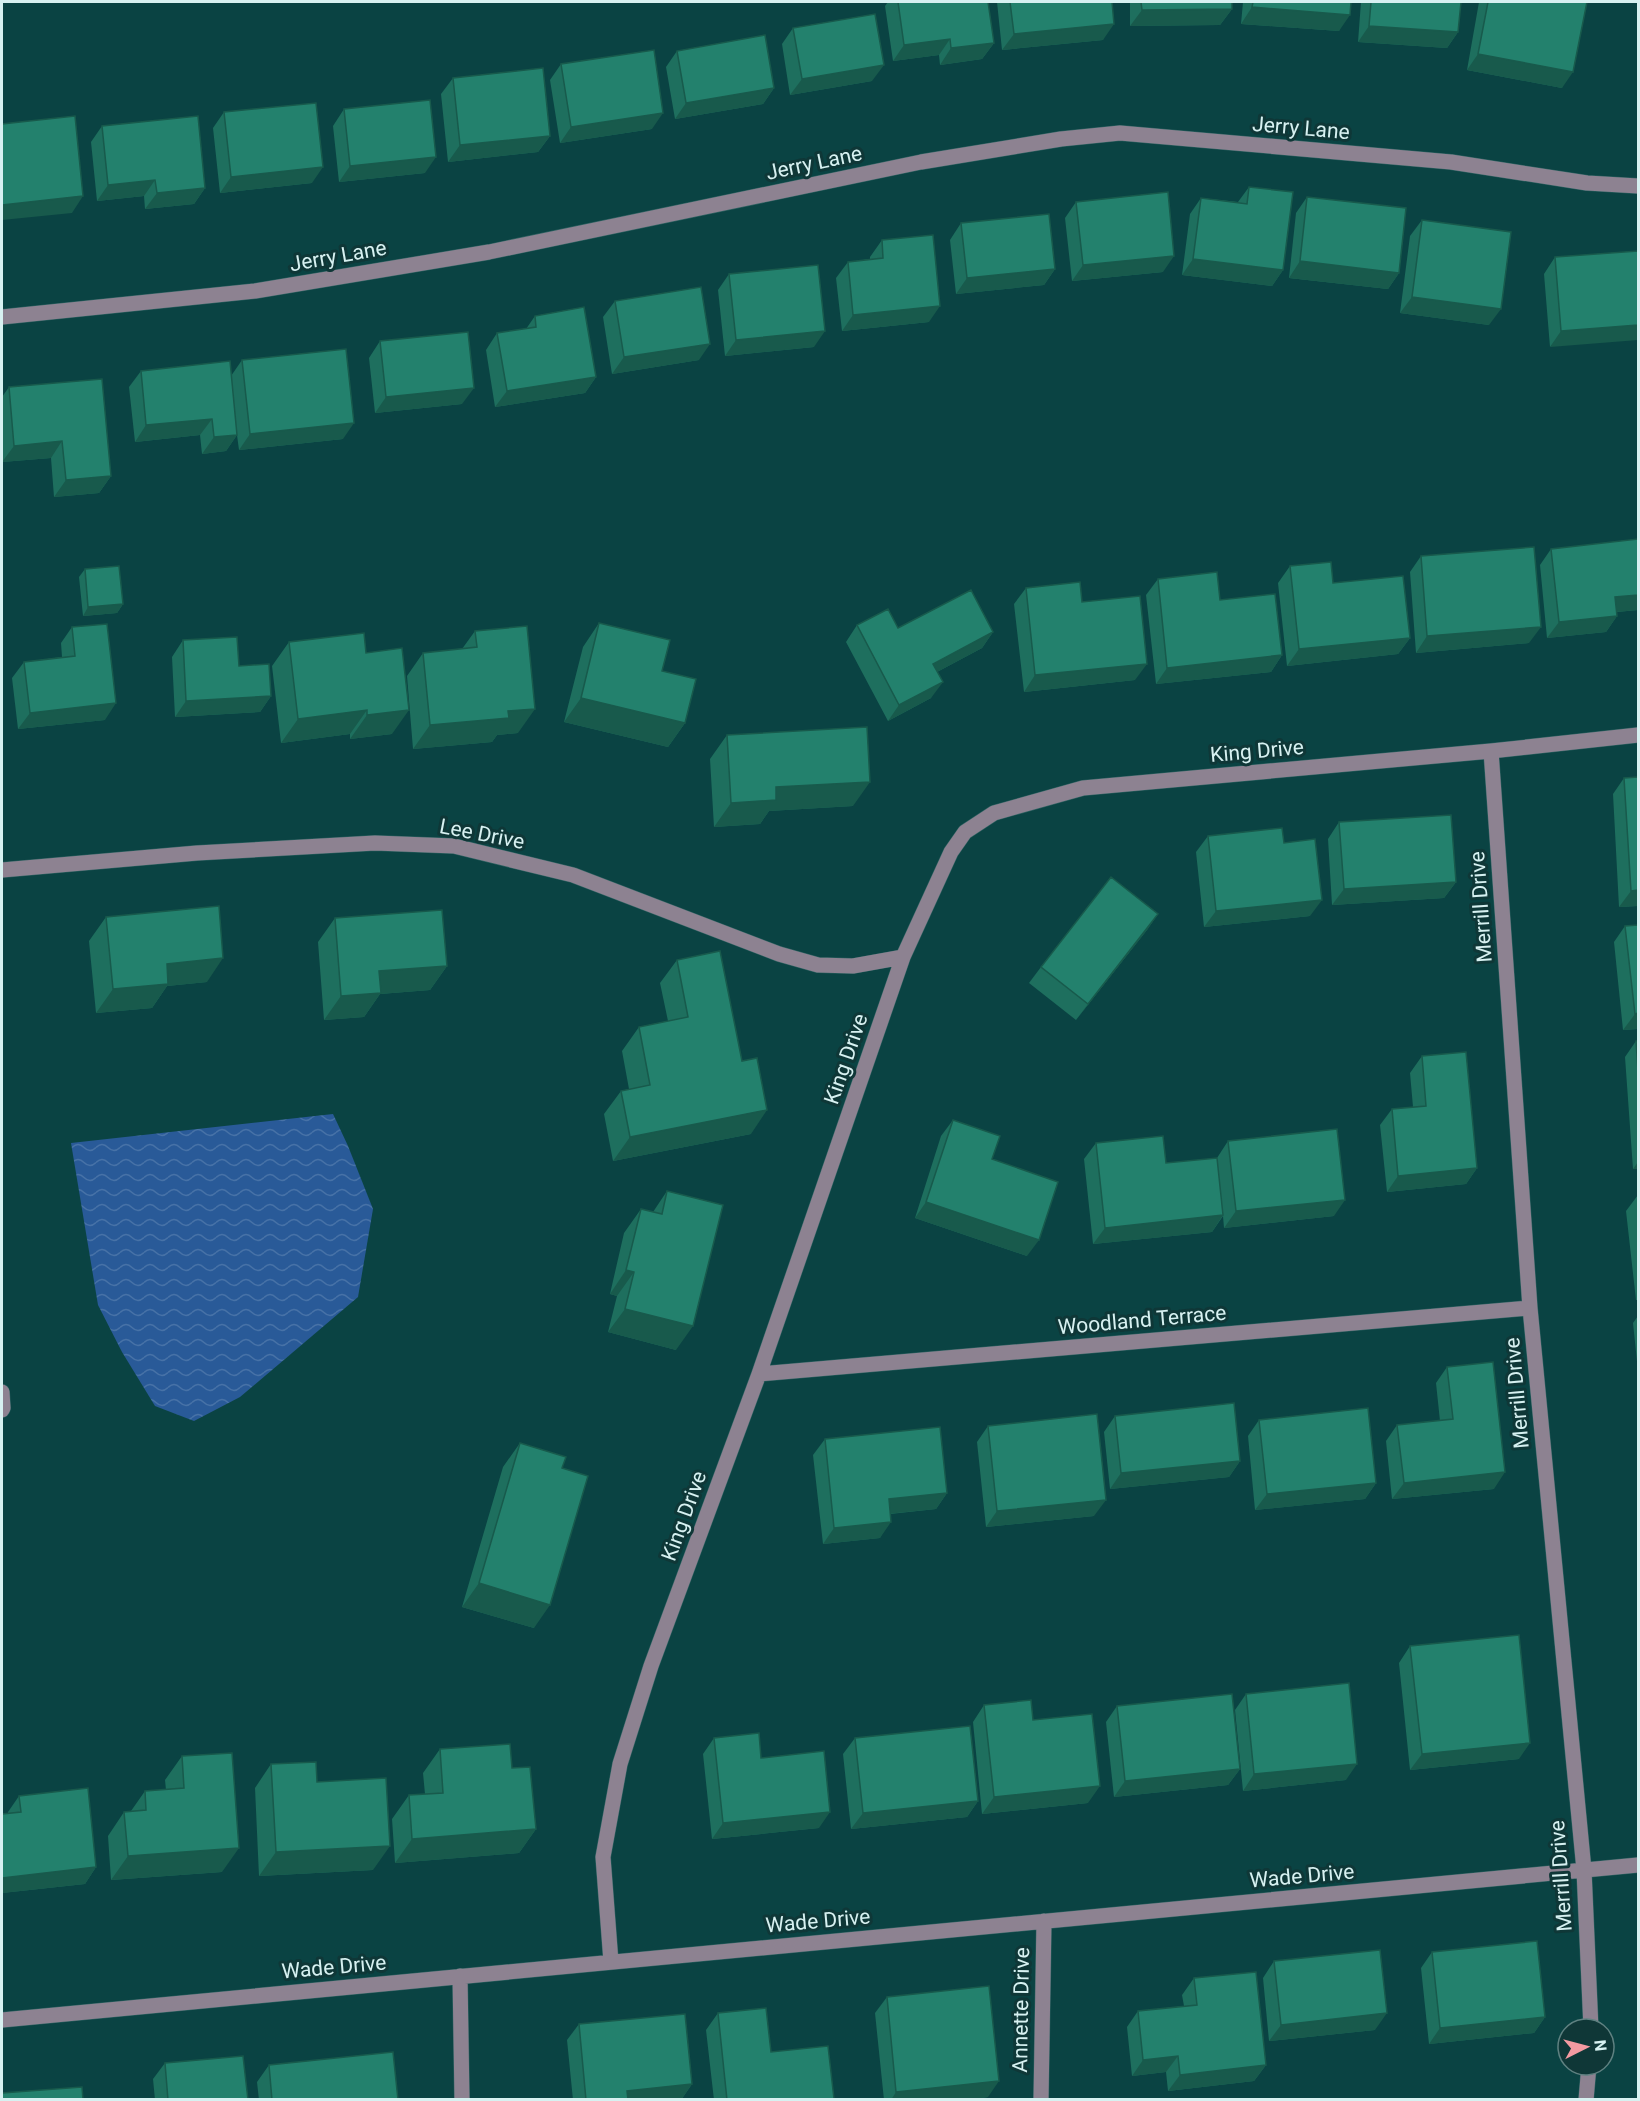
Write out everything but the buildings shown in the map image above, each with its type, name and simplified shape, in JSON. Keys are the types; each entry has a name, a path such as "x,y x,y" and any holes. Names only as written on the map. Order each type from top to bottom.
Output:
{"street":[{"name":"Jerry Lane","path":"2,317 255,291 489,252 921,162 1060,139 1120,133 1450,162 1587,183 1638,186"},
{"name":"King Drive","path":"611,1962 603,1857 621,1764 651,1666 759,1374 903,957 951,852 965,832 994,813 1083,788 1491,752 1638,735"},
{"name":"Merrill Drive","path":"1491,752 1530,1308 1584,1870 1590,2017"},
{"name":"Lee Drive","path":"2,870 198,853 375,843 454,846 573,875 778,954 818,965 853,966 903,957"},
{"name":"Woodland Terrace","path":"759,1374 1530,1308"},
{"path":"2,1392 2,1410"},
{"name":"Wade Drive","path":"2,2020 1638,1865"},
{"name":"Annette Drive","path":"1041,2100 1044,1921"},
{"path":"460,1976 462,2100"},
{"path":"1586,2100 1588,2077"}],"water":[{"path":"333,1114 373,1209 358,1297 240,1397 194,1421 155,1406 122,1352 98,1305 71,1143"}]}
